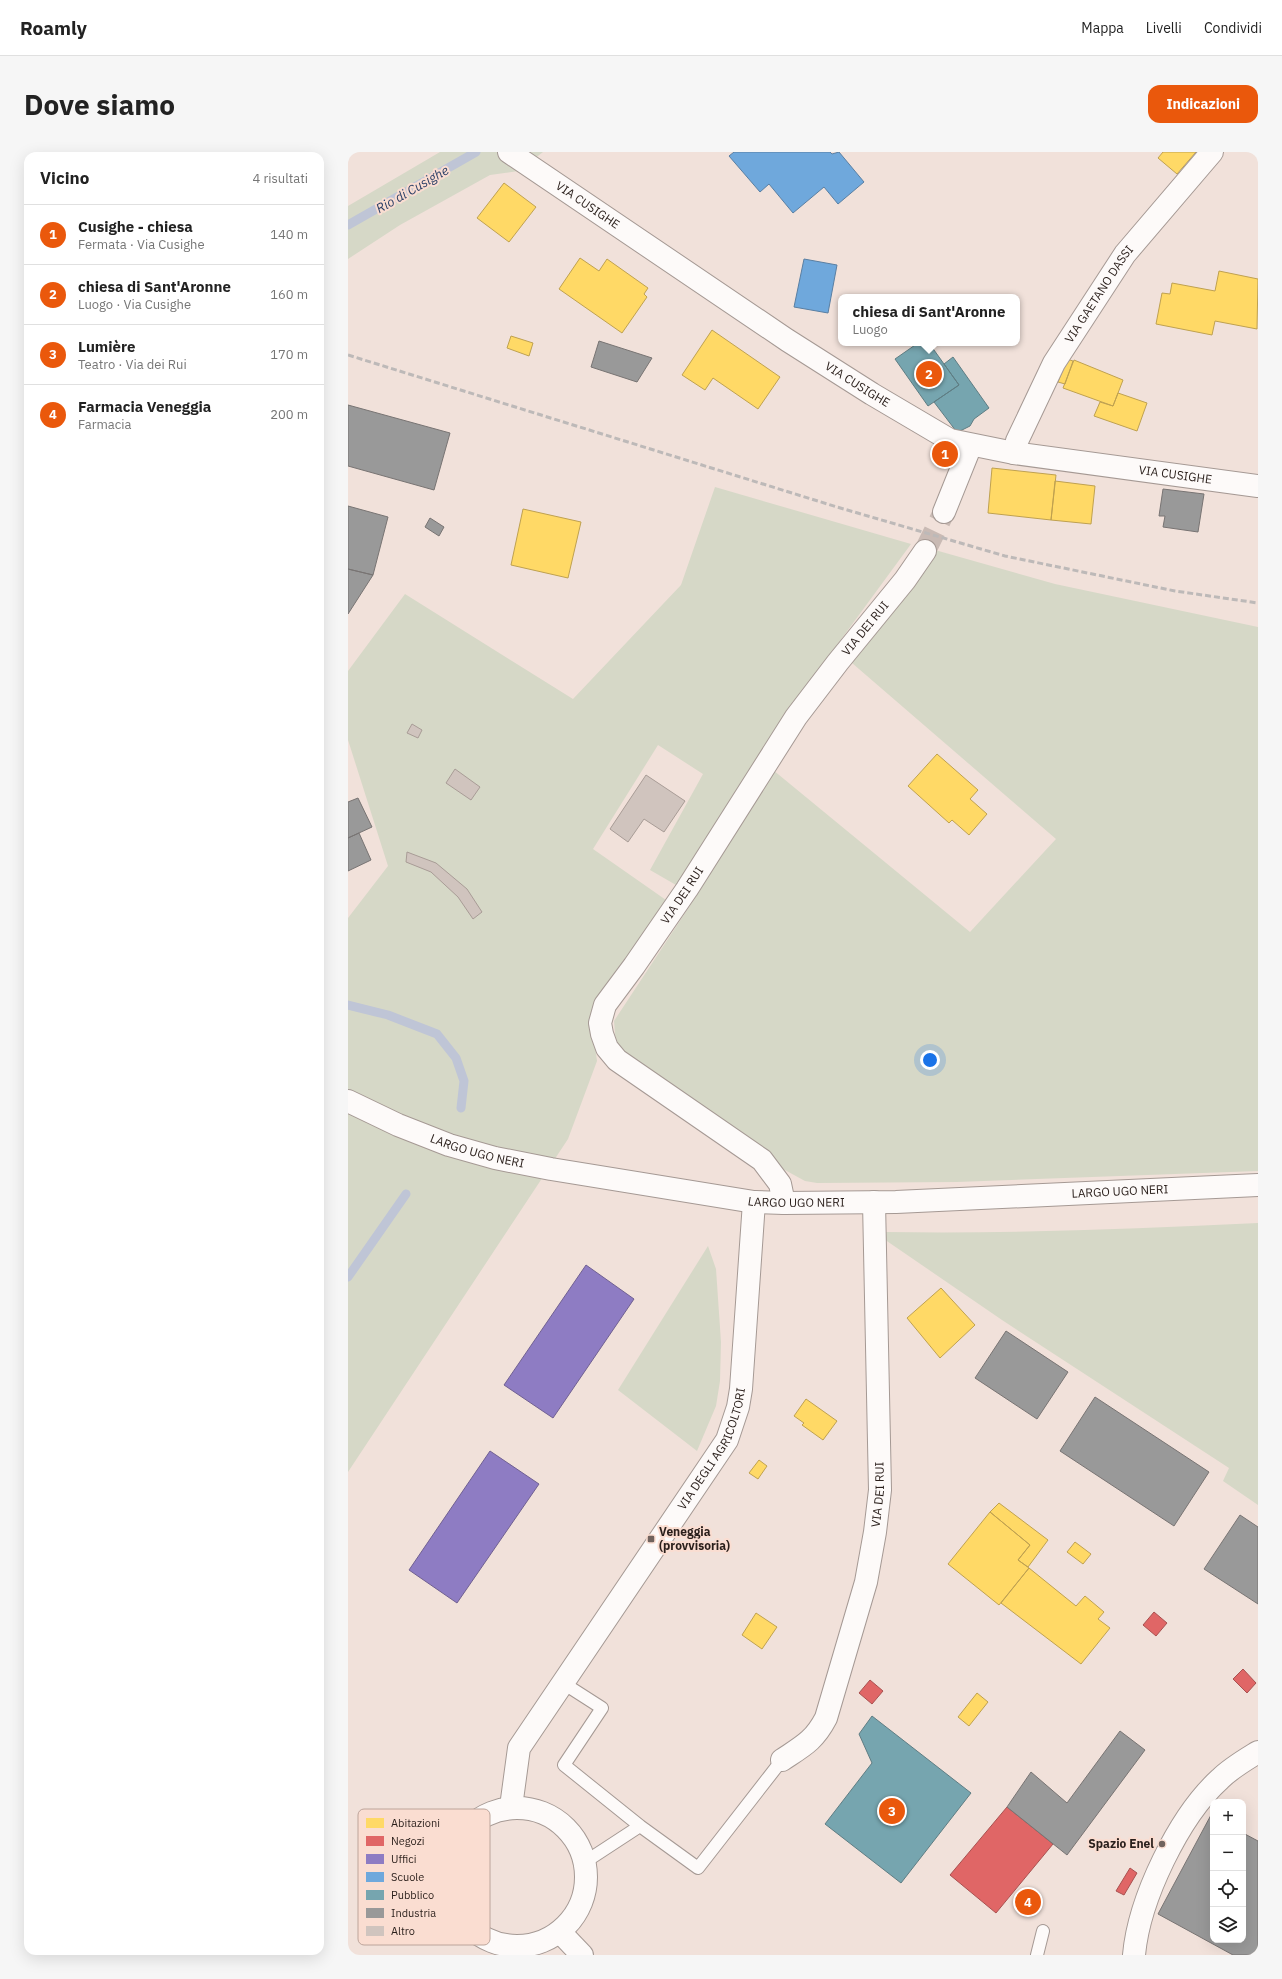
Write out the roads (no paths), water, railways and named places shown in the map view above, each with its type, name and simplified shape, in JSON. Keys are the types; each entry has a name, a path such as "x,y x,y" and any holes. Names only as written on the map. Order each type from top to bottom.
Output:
{"street":[{"name":"VIA GAETANO DASSI","path":"1014,453 1017,440 1054,363 1108,280 1138,238 1212,152"},
{"name":"VIA CUSIGHE","path":"515,156 677,267 872,394 950,440 1014,453 1258,486"},
{"path":"944,512 971,445"},
{"name":"VIA DEI RUI","path":"784,1203 780,1184 762,1160 617,1060 607,1048 600,1023 605,1005 687,889 796,716 905,580 925,551"},
{"name":"LARGO UGO NERI","path":"348,1101 398,1125 448,1145 495,1158 551,1169 754,1202 874,1202 1258,1185"},
{"name":"VIA DEGLI AGRICOLTORI","path":"511,1807 519,1748 727,1440 736,1413 741,1389 754,1202"},
{"name":"VIA DEI RUI","path":"782,1760 812,1739 819,1732 826,1718 866,1582 875,1532 880,1490 874,1202"},
{"path":"1134,1955 1136,1937 1151,1886 1187,1818 1220,1778 1258,1752"},
{"path":"490,1812 511,1807 531,1809 550,1815 566,1827 578,1843 585,1862 587,1882 583,1901 574,1918 560,1932 541,1943 519,1948 496,1944 490,1941"},
{"path":"560,1932 582,1955"}],"lane":[{"path":"563,1683 602,1708 564,1764 640,1826 698,1868 782,1760"},
{"path":"585,1862 640,1826"},
{"path":"1037,1955 1043,1931"}],"waterway":[{"name":"Rio di Cusighe","path":"348,225 476,152"},
{"name":"Rio di Cusighe","path":"348,1005 388,1015 437,1034 456,1058 464,1081 461,1108"},
{"name":"Rio di Cusighe","path":"348,1277 406,1194"}],"tunnel":[{"path":"925,551 944,512"}],"railway":[{"path":"348,355 837,507 1005,556 1175,591 1258,603"}],"place":[{"name":"chiesa di Sant'Aronne","path":"929,374"},
{"name":"Cusighe - chiesa","path":"945,454"},
{"name":"Veneggia (provvisoria)","path":"651,1539"},
{"name":"Lumière","path":"892,1811"},
{"name":"Spazio Enel","path":"1162,1844"},
{"name":"Farmacia Veneggia","path":"1028,1902"}]}
